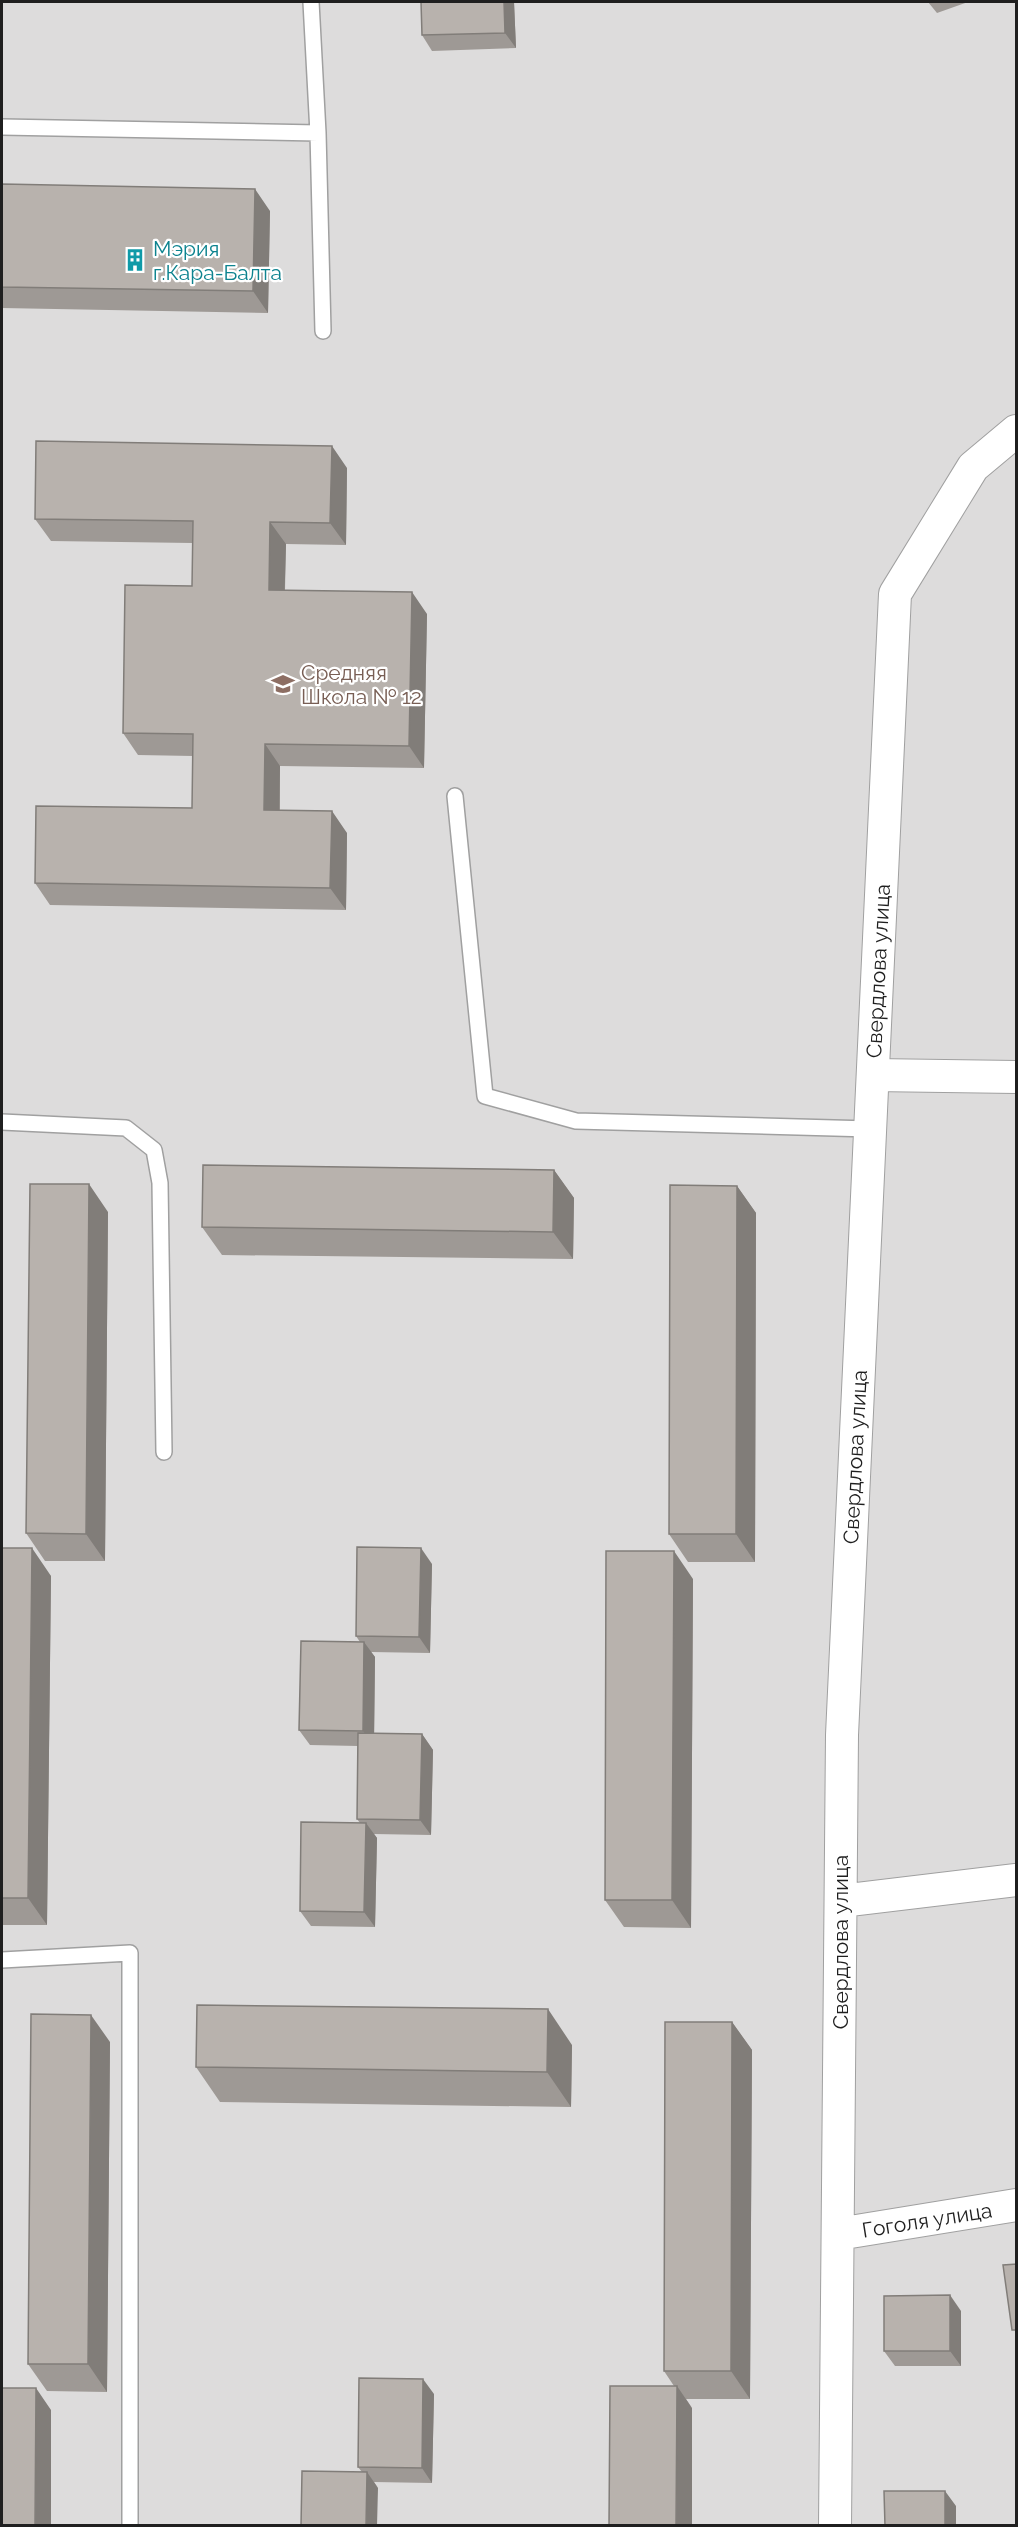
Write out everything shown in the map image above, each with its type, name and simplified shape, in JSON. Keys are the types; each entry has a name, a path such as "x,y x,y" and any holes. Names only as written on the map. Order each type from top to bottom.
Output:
{"street":[{"name":"Свердлова улица","path":"835,2526 842,1735 895,594 974,467 1017,431"},
{"path":"873,1075 1017,1077"},
{"path":"841,1901 1017,1880"},
{"name":"Гоголя улица","path":"838,2234 1017,2205"}],"lane":[{"path":"311,2 318,133 323,331"},
{"path":"2,127 318,133"},
{"path":"455,796 485,1096 576,1121 870,1129"},
{"path":"2,1122 126,1128 154,1150 160,1183 164,1452"},
{"path":"2,1960 130,1953 130,2526"}],"shaded area":[{"path":"2,2 1016,2 1016,2525 2,2526"}],"building":[{"path":"421,2 504,2 505,33 422,35"},
{"name":"Мэрия г.Кара-Балта","path":"2,184 255,189 253,291 2,287"},
{"name":"Средняя Школа № 12","path":"36,441 332,446 330,523 270,522 269,590 412,592 409,746 265,744 264,810 332,811 330,888 35,883 36,806 192,808 193,734 123,733 125,585 192,586 193,521 35,519"},
{"path":"203,1165 554,1170 553,1232 202,1227"},
{"path":"30,1184 89,1184 86,1534 26,1533"},
{"path":"670,1185 737,1186 736,1534 669,1534"},
{"path":"357,1547 421,1548 419,1637 356,1636"},
{"path":"2,1548 32,1548 28,1898 2,1898"},
{"path":"606,1551 674,1551 672,1900 605,1900"},
{"path":"301,1641 364,1642 363,1731 299,1730"},
{"path":"358,1733 422,1734 420,1820 357,1819"},
{"path":"301,1822 366,1823 364,1912 300,1911"},
{"path":"197,2005 548,2009 547,2072 196,2067"},
{"path":"31,2014 91,2015 88,2364 28,2364"},
{"path":"665,2022 732,2022 731,2371 664,2371"},
{"path":"1017,2264 1017,2330 1012,2330 1003,2265"},
{"path":"950,2295 950,2351 884,2351 884,2296"},
{"path":"359,2378 423,2379 422,2468 358,2467"},
{"path":"610,2386 677,2386 676,2526 609,2526"},
{"path":"2,2388 36,2388 35,2526 2,2526"},
{"path":"302,2471 367,2472 366,2526 301,2526"},
{"path":"884,2491 945,2491 945,2526 885,2526"}],"place":[{"name":"Мэрия г.Кара-Балта","path":"135,260"},
{"name":"Средняя Школа № 12","path":"283,684"}]}
